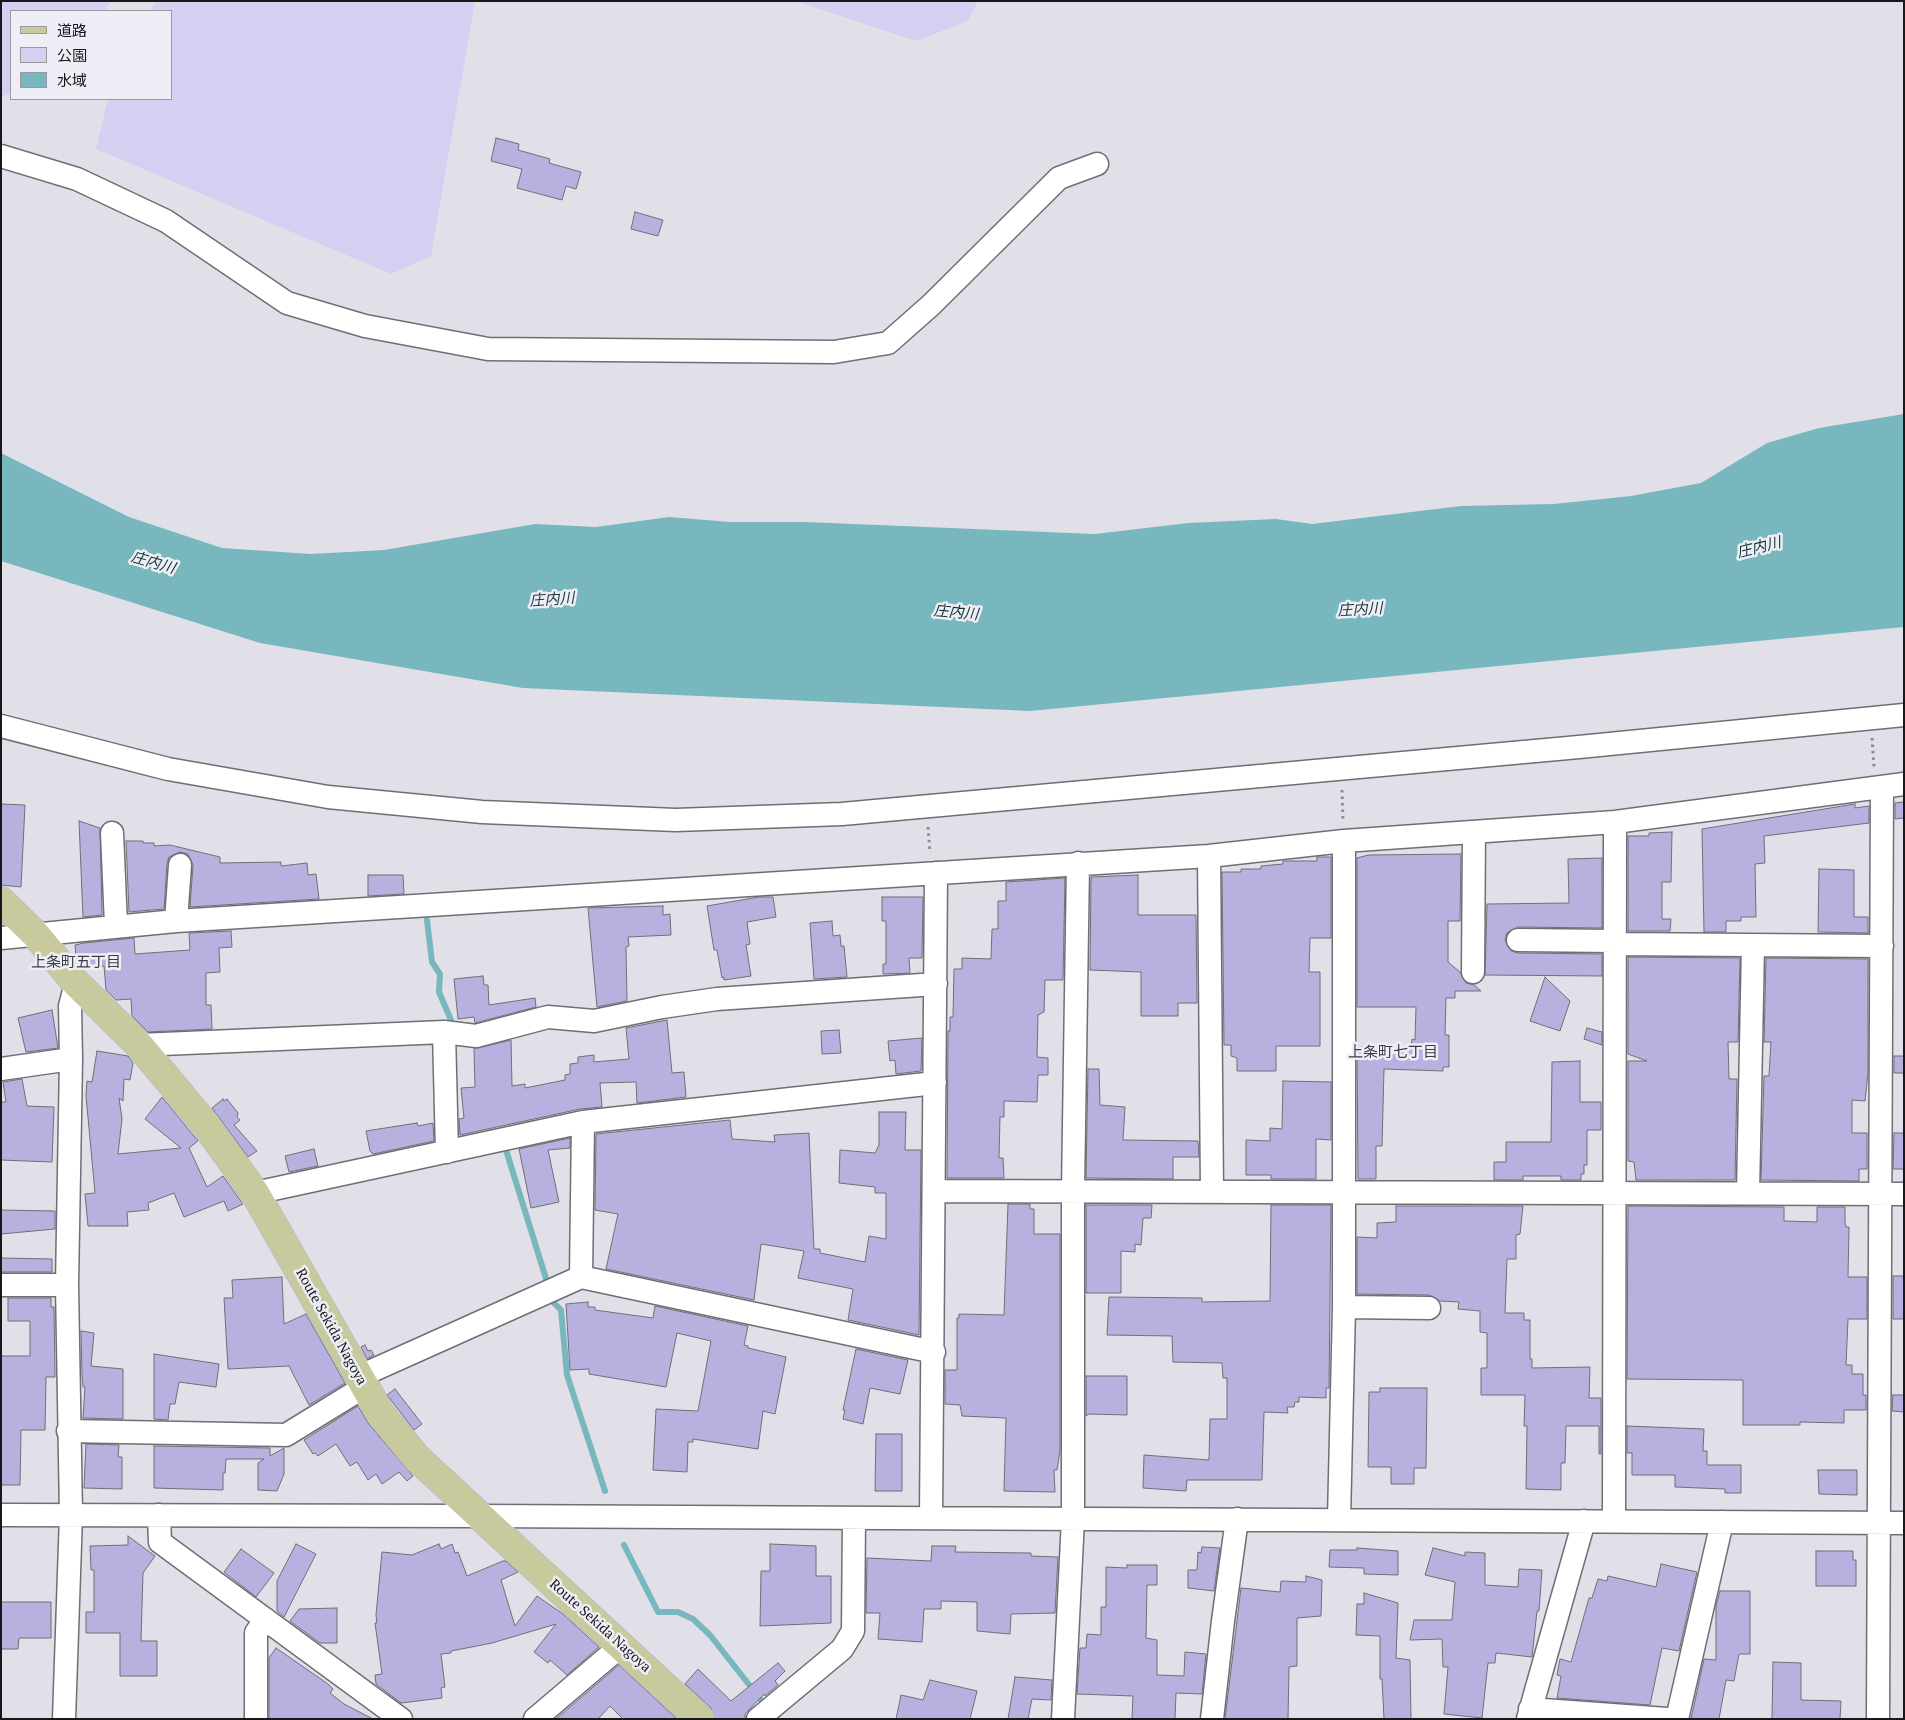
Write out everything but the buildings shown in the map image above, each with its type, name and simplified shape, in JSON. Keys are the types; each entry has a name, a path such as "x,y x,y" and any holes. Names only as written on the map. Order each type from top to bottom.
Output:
{"main road":[{"name":"Route Sekida Nagoya","path":"1,901 36,935 76,983 139,1045 205,1124 255,1193 380,1413 417,1458 622,1645 700,1719"}],"street":[{"path":"1,156 77,179 166,221 287,303 365,326 488,349 824,352 888,343 931,306 1059,178 1097,164"},
{"path":"1,726 168,769 328,797 482,812 676,820 842,814 1341,769 1904,714"},
{"path":"1,938 13,935 36,935 176,921 1209,856 1344,841 1614,822 1904,784"},
{"path":"1878,1719 1882,946 1879,787"},
{"path":"1614,822 1614,1521"},
{"path":"1473,972 1474,832"},
{"path":"112,833 116,926"},
{"path":"1339,1520 1345,1192 1344,841"},
{"path":"1209,856 1212,1191"},
{"path":"1063,1719 1073,1519 1073,1191 1078,863"},
{"path":"176,921 180,865"},
{"path":"931,1518 936,1083 934,873"},
{"path":"1518,940 1753,946 1882,946"},
{"path":"1748,1193 1753,946"},
{"path":"64,1719 71,1516 68,1431 67,1285 71,1059 70,1006 76,983"},
{"path":"139,1045 444,1032 476,1036 548,1017 594,1021 662,1007 717,999 936,984"},
{"path":"444,1032 447,1152"},
{"path":"1,1070 71,1059"},
{"path":"255,1193 583,1122 936,1083"},
{"path":"581,1277 583,1122"},
{"path":"935,1192 1212,1191 1904,1194"},
{"path":"68,1431 286,1434 361,1382 581,1277 934,1352"},
{"path":"1,1285 67,1285"},
{"path":"1344,1307 1429,1308"},
{"path":"159,1515 160,1542 401,1719"},
{"path":"1,1516 479,1516 1904,1523"},
{"path":"758,1719 842,1649 853,1631 854,1518"},
{"path":"1212,1719 1237,1520"},
{"path":"1584,1521 1529,1714 1667,1719"},
{"path":"1677,1719 1722,1522"},
{"path":"256,1719 256,1633 265,1619"},
{"path":"535,1719 622,1645"}],"path":[{"path":"1871,718 1879,787"},
{"path":"1341,769 1344,841"},
{"path":"927,806 934,873"}],"green space":[{"path":"1,1 111,1 106,10 10,10 10,93 1,97"},
{"path":"156,1 475,1 431,256 391,274 96,149 108,100 172,100 172,10 151,10"},
{"path":"795,1 978,1 968,21 916,41"}],"water":[{"name":"庄内川","path":"1904,414 1904,627 1030,711 523,688 260,643 1,561 1,453 129,517 222,548 311,554 384,550 535,524 596,527 669,517 730,522 806,522 1095,534 1188,523 1276,519 1312,524 1461,506 1554,504 1631,496 1701,483 1767,443 1819,428"}],"waterway":[{"path":"427,920 432,962 440,974 439,992 451,1020"},
{"path":"506,1150 548,1285"},
{"path":"552,1301 561,1310 567,1375 605,1491"},
{"path":"624,1545 658,1612 678,1612 693,1619 710,1635 765,1705"}],"district":[{"name":"上条町五丁目","path":"76,963"},
{"name":"上条町七丁目","path":"1393,1053"}]}
